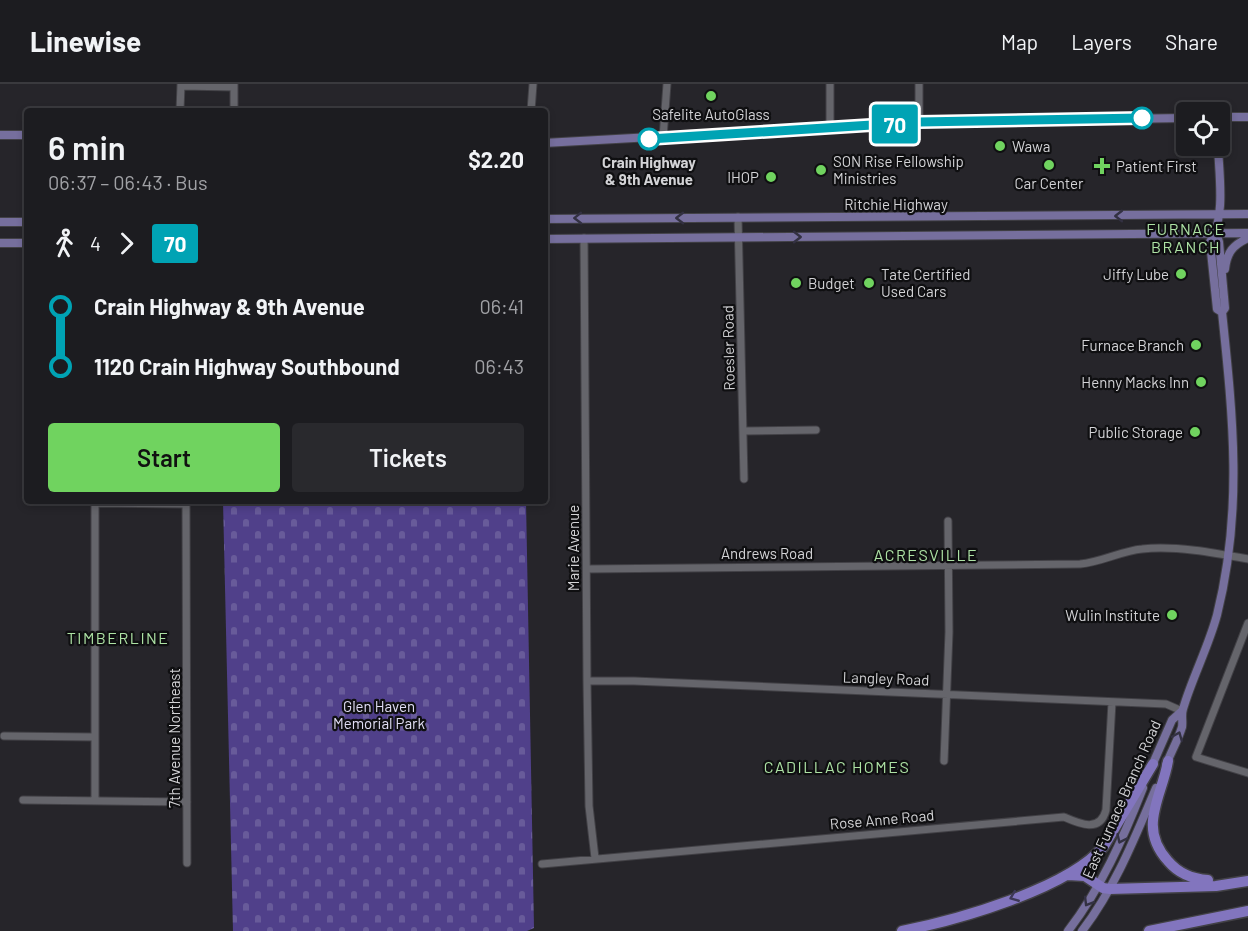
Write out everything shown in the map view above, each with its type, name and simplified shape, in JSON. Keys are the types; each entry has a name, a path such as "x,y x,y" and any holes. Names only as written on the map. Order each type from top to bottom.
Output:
{"highway":[{"path":"1168,761 1152,818 1152,831 1156,844 1170,864 1184,874 1196,879 1227,883"},
{"path":"902,931 1000,903 1068,875 1094,858 1104,846 1153,764"},
{"path":"1068,875 1085,876 1098,885 1110,889 1216,886 1248,881"},
{"path":"1149,931 1248,911"}],"main road":[{"path":"1230,117 1248,117"},
{"path":"548,143 919,122 1176,118"},
{"path":"0,135 24,135"},
{"path":"1216,233 1219,215 1218,156"},
{"name":"Ritchie Highway","path":"548,219 1248,214"},
{"path":"0,222 24,222"},
{"path":"548,238 1216,233 1248,235"},
{"name":"East Furnace Branch Road","path":"1082,931 1110,889 1137,834 1183,725 1182,711 1212,631 1228,555 1234,502 1234,451 1222,312 1225,308 1224,294 1219,242 1216,233"},
{"name":"East Furnace Branch Road","path":"1216,233 1210,243 1217,309 1222,312"},
{"path":"1224,294 1227,255 1248,235"},
{"path":"0,243 24,243"},
{"name":"East Furnace Branch Road","path":"1068,931 1098,885 1124,833 1172,720 1182,711"}],"street":[{"path":"531,108 532,84"},
{"path":"663,138 667,84"},
{"path":"830,84 830,127"},
{"path":"919,84 919,122"},
{"path":"180,108 181,85 234,85 234,108"},
{"name":"Roesler Road","path":"738,217 744,479"},
{"name":"Marie Avenue","path":"584,238 586,681 589,806 595,858"},
{"path":"743,431 816,430"},
{"path":"95,504 95,800"},
{"name":"7th Avenue Northeast","path":"186,504 187,863"},
{"path":"945,761 948,521"},
{"name":"Andrews Road","path":"587,568 1080,564 1095,563 1128,552 1155,548 1248,559"},
{"path":"1248,623 1196,757 1248,773"},
{"name":"Langley Road","path":"586,681 634,681 1166,704 1182,711"},
{"name":"Rose Anne Road","path":"542,864 1064,817 1088,826 1093,825 1104,816 1106,810 1112,702"},
{"path":"4,736 96,737"},
{"path":"23,800 187,802"}],"green space":[{"name":"Glen Haven Memorial Park","path":"223,504 526,504 534,928 527,931 233,931"}],"bus line":[{"name":"70","path":"649,139 919,122 1142,118"}],"place":[{"name":"Safelite AutoGlass","path":"711,96"},
{"name":"Crain Highway & 9th Avenue","path":"649,139"},
{"name":"Wawa","path":"1000,146"},
{"name":"Car Center","path":"1049,165"},
{"name":"Patient First","path":"1102,166"},
{"name":"SON Rise Fellowship Ministries","path":"821,170"},
{"name":"IHOP","path":"771,177"},
{"name":"Jiffy Lube","path":"1181,274"},
{"name":"Budget","path":"796,283"},
{"name":"Tate Certified Used Cars","path":"869,283"},
{"name":"Furnace Branch","path":"1196,345"},
{"name":"Henny Macks Inn","path":"1201,382"},
{"name":"Public Storage","path":"1195,432"},
{"name":"Wulin Institute","path":"1172,615"}],"district":[{"name":"FURNACE BRANCH","path":"1186,237"},
{"name":"ACRESVILLE","path":"926,554"},
{"name":"TIMBERLINE","path":"118,637"},
{"name":"CADILLAC HOMES","path":"837,766"}]}
